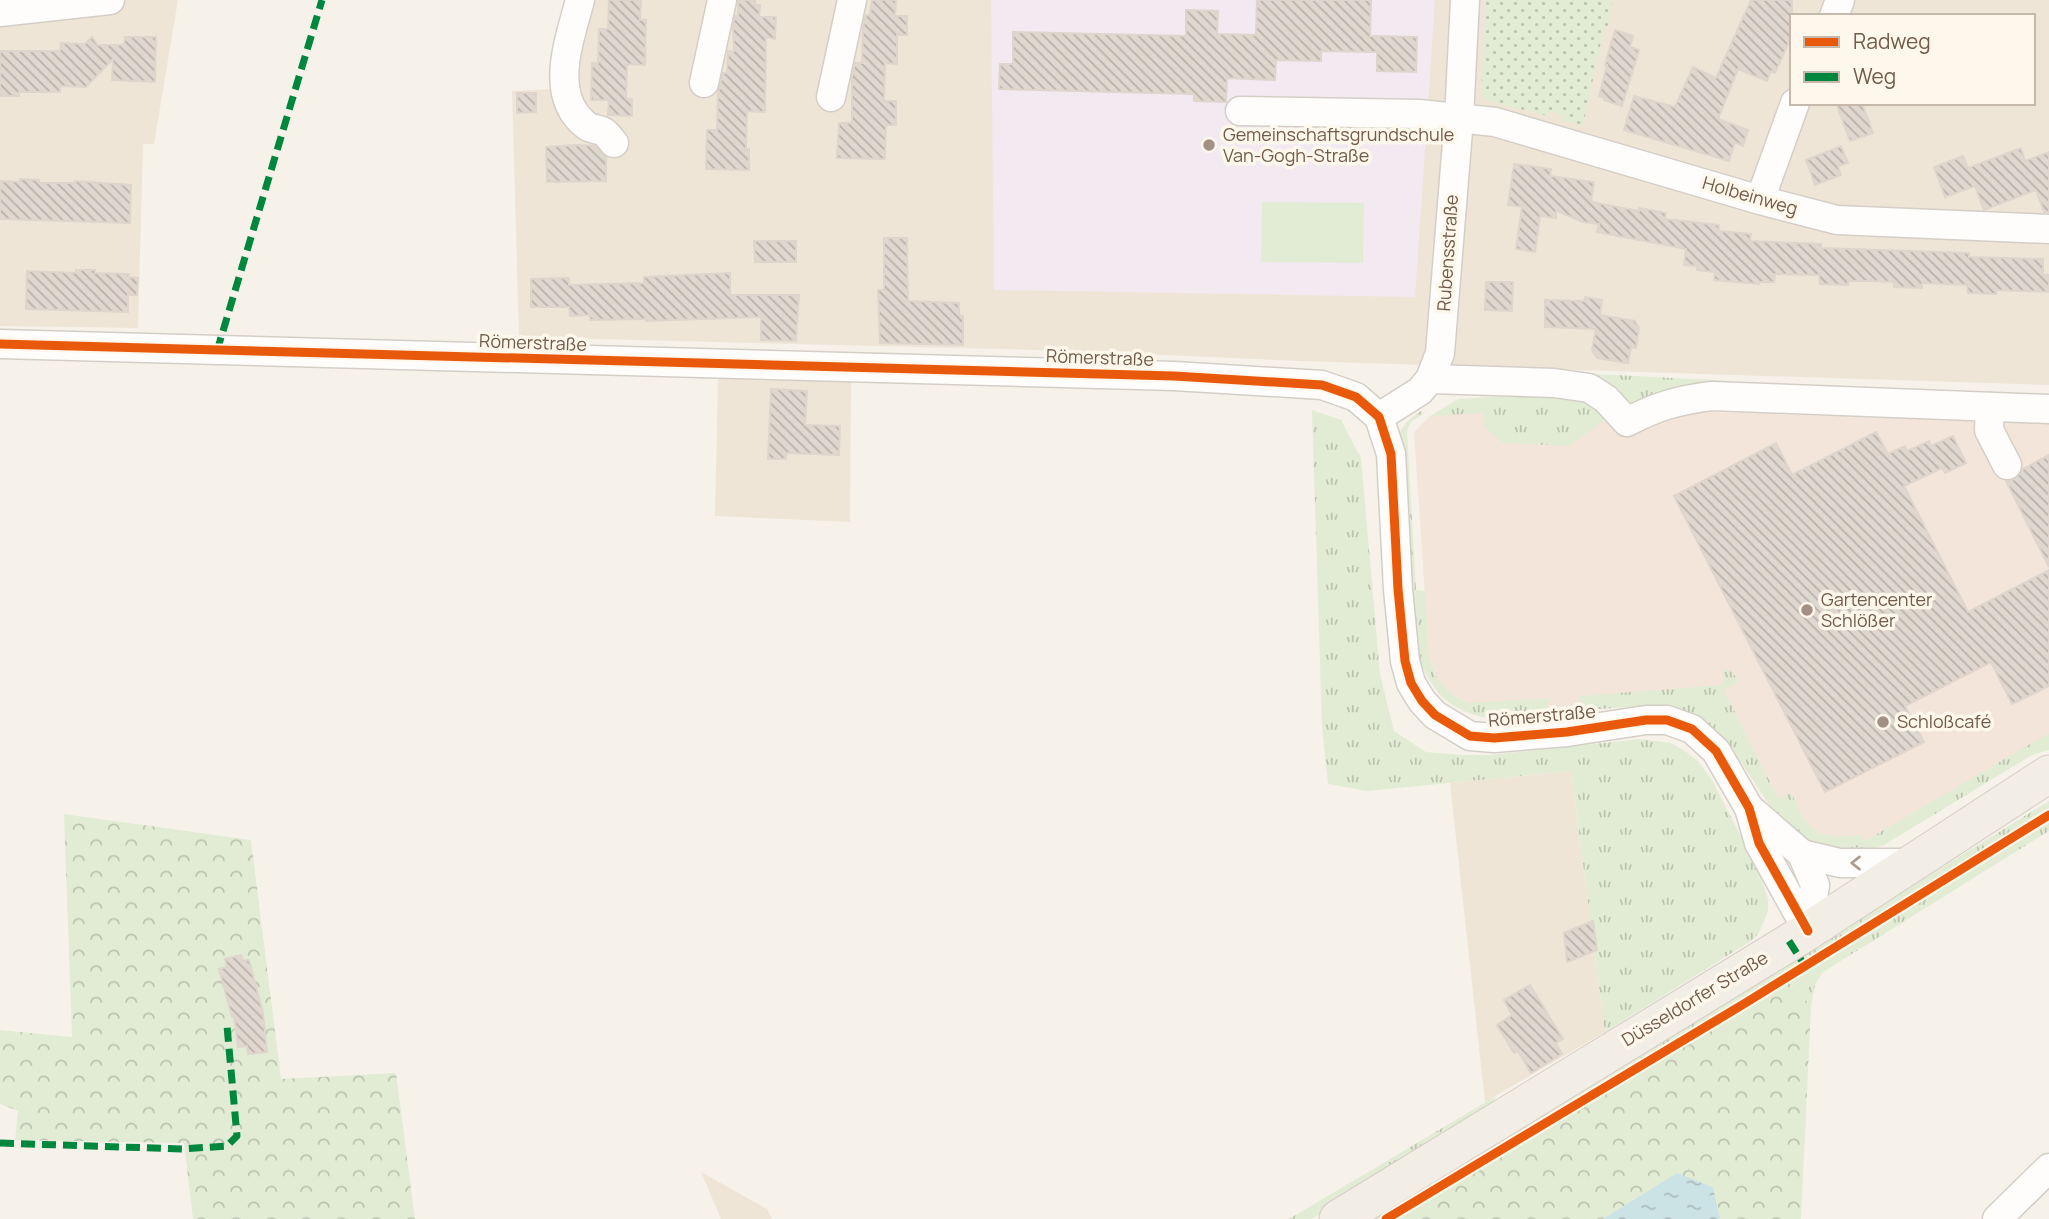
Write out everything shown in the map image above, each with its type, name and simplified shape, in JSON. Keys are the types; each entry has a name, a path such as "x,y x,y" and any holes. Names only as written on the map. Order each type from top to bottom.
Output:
{"main road":[{"name":"Düsseldorfer Straße","path":"1338,1219 1808,931 2049,775"}],"street":[{"path":"0,12 110,0"},
{"path":"580,0 565,51 569,107 588,128 604,132 614,143"},
{"path":"704,83 722,0"},
{"path":"831,97 852,0"},
{"name":"Rubensstraße","path":"1430,379 1440,353 1459,118 1465,0"},
{"path":"1760,200 1795,105"},
{"name":"Holbeinweg","path":"1240,111 1419,114 1494,122 1760,200 1837,219 2049,229"},
{"name":"Römerstraße","path":"0,344 1174,376 1322,385 1356,397 1379,417 1391,454 1398,589 1405,661 1411,683 1435,715 1470,736 1494,738 1567,732 1646,720 1667,720 1692,729 1716,751 1749,808 1759,843 1808,931"},
{"path":"1379,417 1420,391 1430,379 1554,383 1589,388 1606,399 1627,422 1678,400 1712,396 2049,409"},
{"path":"1990,407 1989,430 2007,465"},
{"name":"Römerstraße","path":"1749,808 1802,854 1815,885 1808,931"},
{"path":"1802,854 1840,863 1910,863"},
{"path":"1997,1219 2049,1168"}],"shaded area":[{"path":"0,0 178,0 154,144 143,144 138,328 0,326"},
{"path":"568,0 2049,0 2049,385 1073,351 519,337 512,91 553,89"},
{"name":"Gemeinschaftsgrundschule Van-Gogh-Straße","path":"991,0 1435,0 1415,297 994,290"},
{"path":"718,375 851,381 850,522 715,516"},
{"path":"1453,409 1604,421 1622,430 1682,411 2049,423 2049,740 1855,846 1794,825 1705,698 1496,711 1453,695 1437,678 1429,656 1414,432 1430,416"},
{"path":"1571,771 1605,1032 1485,1102 1450,783"},
{"path":"701,1172 767,1209 772,1219 721,1219"}],"green space":[{"path":"1486,0 1613,0 1583,125 1561,120 1562,115 1550,111 1548,116 1485,98 1481,92"},
{"path":"1262,202 1364,203 1363,263 1261,262"},
{"path":"1588,374 1733,381 1690,388 1632,405 1625,403"},
{"path":"1550,396 1589,401 1605,417 1604,421 1569,446 1503,443 1485,428 1483,413 1430,416 1458,399"},
{"path":"1312,410 1341,420 1361,458 1380,674 1394,731 1426,752 1464,755 1491,755 1641,739 1671,743 1685,751 1698,761 1712,780 1760,874 1768,899 1768,911 1759,933 1751,941 1605,1032 1571,771 1367,791 1328,784 1322,726"},
{"path":"1421,411 1423,414 1411,422 1407,431 1416,590 1425,591 1429,656 1437,678 1453,695 1469,703 1550,698 1545,714 1521,720 1495,720 1470,714 1438,693 1417,656 1399,435 1411,418"},
{"path":"1723,669 1733,673 1739,682 1724,690 1778,798 1791,793 1807,823 1825,834 1861,835 1865,841 2049,733 2049,750 2032,755 1884,845 1845,852 1815,846 1791,830 1715,731 1689,713 1653,705 1590,709 1579,700 1579,696 1723,685"},
{"path":"2049,801 2049,811 1810,958 1800,955"},
{"path":"64,814 251,840 281,1079 396,1073 415,1219 193,1219 184,1143 15,1140 18,1111 0,1104 0,1030 72,1037"},
{"path":"2049,819 2049,831 1823,972 1815,984 1811,1007 1797,988 1786,982 1851,939"},
{"path":"1797,958 1799,961 1795,967 1779,978 1376,1219 1360,1219"},
{"path":"1786,982 1797,988 1811,1007 1801,1219 1720,1219 1713,1187 1677,1174 1603,1219 1392,1219"},
{"path":"1496,1096 1491,1106 1481,1113 1312,1219 1289,1219"}],"water":[{"path":"1677,1173 1713,1187 1720,1219 1603,1219"}],"building":[{"path":"609,0 641,0 640,20 646,20 645,65 627,64 626,99 632,99 632,116 608,115 609,100 591,100 592,63 598,63 599,29 608,29"},
{"path":"738,0 755,0 755,5 760,5 759,17 776,17 775,39 766,37 765,112 747,111 746,149 749,149 749,170 706,169 707,130 717,130 718,92 723,73 727,73 728,51 734,51 733,26 735,16 738,16"},
{"path":"872,0 896,0 895,16 907,16 907,35 897,35 897,64 885,63 884,101 896,101 896,125 886,125 885,159 837,158 839,123 852,123 852,76 855,63 862,63 863,27 866,15 870,15"},
{"path":"1257,0 1371,0 1370,36 1417,37 1416,72 1377,71 1377,52 1321,51 1321,61 1276,60 1275,80 1227,78 1226,102 1194,101 1194,94 999,89 1000,64 1013,64 1013,32 1186,36 1186,10 1218,11 1217,34 1256,35"},
{"path":"1751,0 1792,0 1790,39 1775,73 1771,71 1767,81 1738,69 1718,119 1748,130 1743,146 1735,142 1729,161 1624,130 1634,96 1675,107 1693,67 1716,78"},
{"path":"1615,30 1633,36 1630,47 1639,50 1622,106 1599,96"},
{"path":"92,37 98,45 124,45 125,37 156,37 155,82 112,80 113,59 86,87 60,86 60,92 19,92 19,96 0,96 0,51 60,51 61,43 85,44"},
{"path":"517,93 536,93 536,112 517,113"},
{"path":"1837,105 1863,105 1873,133 1850,141"},
{"path":"595,146 606,157 606,181 547,182 546,147"},
{"path":"1841,146 1848,163 1838,166 1841,175 1815,185 1806,160"},
{"path":"2021,148 2025,161 2049,152 2049,212 2044,212 2036,190 1984,210 1975,186 1945,197 1934,167 1963,156 1968,168"},
{"path":"1514,164 1551,169 1550,176 1594,182 1591,202 1666,213 1665,219 1719,225 1719,231 1751,234 1750,241 1821,244 1821,248 1969,253 1969,257 2043,259 2043,275 2049,275 2049,292 1996,290 1996,294 1968,293 1967,285 1922,283 1922,288 1894,287 1894,282 1870,281 1848,281 1848,285 1820,284 1819,275 1775,274 1774,282 1759,284 1714,280 1715,272 1684,265 1686,249 1597,232 1599,224 1582,222 1556,210 1556,218 1540,216 1535,252 1516,249 1522,207 1508,205"},
{"path":"20,179 39,180 39,183 75,181 131,185 130,223 0,219 0,181 20,182"},
{"path":"884,238 907,238 908,301 959,303 959,315 963,316 963,345 880,343 878,290 884,290"},
{"path":"754,241 796,241 796,262 755,262"},
{"path":"76,270 129,274 129,277 138,278 137,295 128,295 128,312 26,309 27,271 76,273"},
{"path":"730,273 730,295 799,295 796,341 761,340 761,317 590,320 590,315 570,316 569,307 531,307 531,279 569,278 569,285 644,283 644,277"},
{"path":"1486,282 1513,282 1512,311 1485,310"},
{"path":"1585,297 1602,300 1600,315 1635,321 1639,328 1636,348 1631,347 1628,363 1597,358 1592,350 1596,329 1545,327 1545,300 1584,301"},
{"path":"771,389 807,391 805,425 840,426 839,455 786,453 786,459 768,459"},
{"path":"1876,432 1888,454 1905,446 1907,451 1929,441 1931,446 1953,436 1966,463 1945,473 1942,468 1904,486 1968,612 2049,570 2049,686 2012,704 1991,662 1905,706 1924,742 1825,792 1674,496 1776,443 1792,475"},
{"path":"2049,455 2049,567 2006,481 2015,479 2023,469"},
{"path":"1593,921 1597,950 1567,962 1564,933"},
{"path":"241,955 243,961 249,960 263,1013 267,1052 248,1054 247,1046 238,1047 234,1016 232,1017 219,969 227,967 225,959"},
{"path":"1530,985 1563,1039 1556,1043 1562,1054 1531,1073 1518,1051 1514,1053 1497,1025 1512,1015 1504,1000"}],"marked path":[{"path":"217,351 322,0"},
{"path":"1789,941 1805,966"},
{"path":"0,1143 182,1149 227,1146 237,1136 227,1026"}],"cycle path":[{"path":"0,344 1174,376 1322,385 1356,397 1379,417 1391,454 1398,589 1405,661 1411,683 1422,701 1435,715 1470,736 1494,738 1567,732 1646,720 1667,720 1692,729 1716,751 1749,808 1759,843 1808,931"},
{"path":"1386,1219 1747,1002 2049,815"}],"place":[{"name":"Gemeinschaftsgrundschule Van-Gogh-Straße","path":"1209,145"},
{"name":"Gartencenter Schlößer","path":"1807,610"},
{"name":"Schloßcafé","path":"1883,722"}]}
